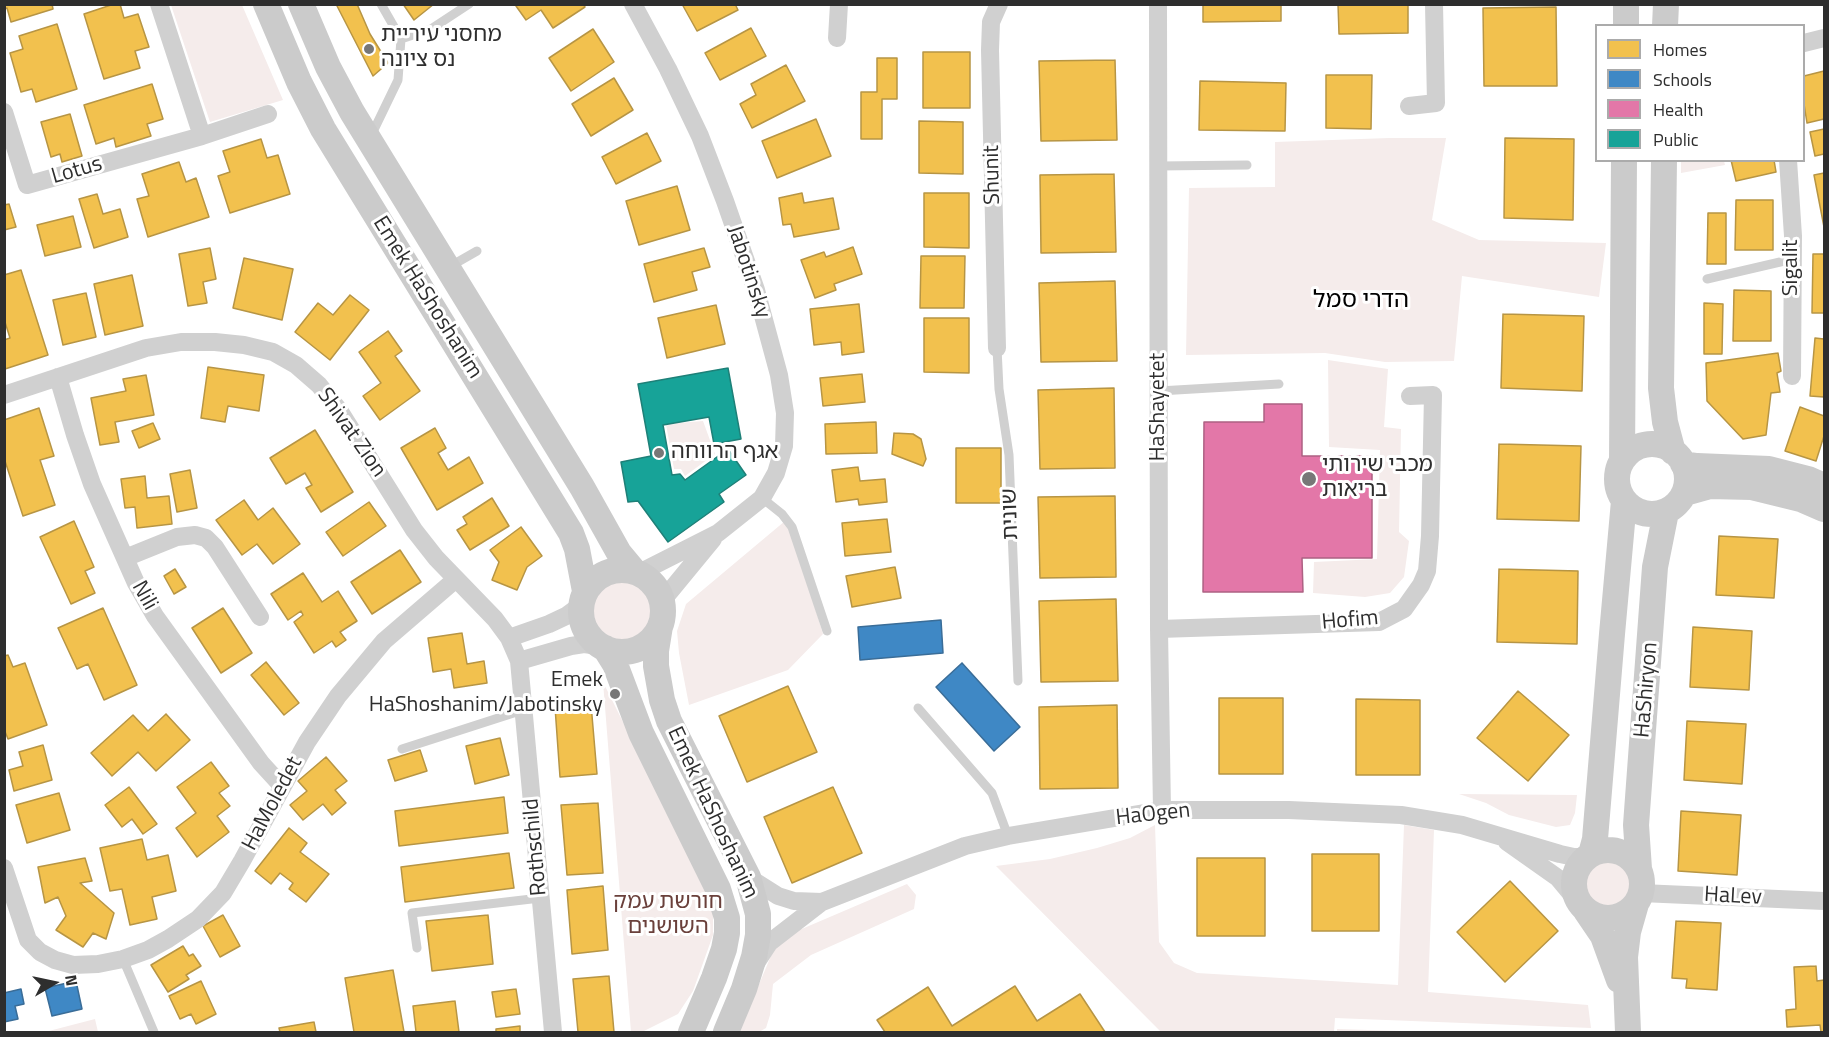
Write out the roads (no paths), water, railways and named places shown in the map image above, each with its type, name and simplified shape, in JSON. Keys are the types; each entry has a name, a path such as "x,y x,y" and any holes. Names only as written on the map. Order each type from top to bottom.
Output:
{"street":[{"path":"159,4 202,136"},
{"name":"Emek HaShoshanim","path":"266,4 299,82 323,129 571,533 580,559 583,598"},
{"name":"Emek HaShoshanim","path":"301,4 328,67 369,141 582,487 620,553 636,572"},
{"name":"Jabotinsky","path":"633,4 700,136 725,201 756,290 779,375 785,412 784,446 776,473 762,498 718,533 636,572"},
{"path":"837,38 839,4"},
{"name":"Shunit","path":"997,348 990,50 991,22 999,4"},
{"name":"HaShayetet","path":"1158,4 1159,629 1162,810"},
{"path":"1409,106 1436,103 1434,4"},
{"path":"1626,4 1626,24"},
{"path":"1665,24 1666,4"},
{"path":"1805,43 1824,38"},
{"name":"Lotus","path":"4,112 27,185 202,136 268,114"},
{"path":"1624,162 1622,460 1617,481 1624,501 1629,507 1643,514 1658,514 1674,507 1685,493 1687,473 1678,458 1665,422 1661,388 1664,162"},
{"name":"Sigalit","path":"1788,162 1793,259 1792,376"},
{"name":"Shivat Zion","path":"4,395 146,348 181,342 244,345 273,352 296,365 319,385 339,410 414,530 436,558 495,619 509,638 519,661"},
{"name":"Nili","path":"58,377 92,484 136,583 155,616 261,763 282,786"},
{"name":"Hofim","path":"1159,629 1379,622 1404,609 1421,585 1427,571 1430,513 1433,395 1410,396"},
{"path":"1622,460 1634,449 1650,444 1658,445 1678,458 1697,466 1769,469 1808,479 1824,486"},
{"path":"1685,493 1710,486 1752,487 1801,499 1824,508"},
{"name":"HaShiryon","path":"1588,856 1595,839 1624,501"},
{"name":"HaShiryon","path":"1628,1032 1625,957 1628,932 1639,889 1636,825 1655,567 1666,512"},
{"name":"Jabotinsky","path":"661,614 718,533"},
{"path":"125,558 177,537 195,535 206,538 215,547 260,617"},
{"path":"509,638 549,624 566,615 583,598 598,577 609,571 621,569 636,572 654,585 661,614 649,642 637,649 618,652 584,644 519,661"},
{"name":"HaMoledet","path":"4,868 28,940 40,952 55,960 73,965 98,964 123,959 148,950 176,934 198,919 223,892 307,742 344,688 384,641 456,579"},
{"path":"583,598 581,616 585,628 591,638 602,647"},
{"name":"Emek HaShoshanim","path":"661,614 656,666 662,700 669,721 747,878 758,914 758,935 754,957 726,1032"},
{"name":"Emek HaShoshanim","path":"602,647 615,664 641,733 718,889 727,918 724,950 691,1032"},
{"name":"Rothschild","path":"519,661 553,1032"},
{"name":"HaOgen","path":"749,972 769,943 822,902 965,846 1008,836 1162,810 1289,810 1401,815 1462,825 1560,854 1574,857 1588,856"},
{"name":"HaOgen","path":"1496,834 1558,878 1582,906"},
{"path":"1602,850 1618,851 1632,860 1639,889 1623,915 1613,918 1596,916 1582,906 1574,888 1574,878 1579,865 1588,856 1602,850"},
{"name":"HaOgen","path":"747,878 781,897 794,901 822,902"},
{"name":"HaLev","path":"1639,889 1824,901"},
{"name":"HaShiryon","path":"1582,906 1604,936 1627,1006"}],"lane":[{"path":"369,141 398,80 400,39 381,4"},
{"path":"400,39 431,29 469,4"},
{"path":"1159,166 1247,165"},
{"path":"447,268 477,251"},
{"path":"1707,279 1793,259"},
{"name":"שונית","path":"997,348 999,389 1009,455 1018,681"},
{"path":"1159,391 1279,384"},
{"path":"762,498 782,514 792,527 826,631"},
{"path":"918,708 992,793 1008,836"},
{"path":"402,749 523,710"},
{"path":"417,948 412,913 540,898"},
{"path":"123,959 154,1032"}],"place":[{"name":"מחסני עיריית נס ציונה","path":"369,49"},
{"name":"אגף הרווחה","path":"659,453"},
{"name":"מכבי שירותי בריאות","path":"1309,479"},
{"name":"Emek HaShoshanim/Jabotinsky","path":"615,694"}],"district":[{"name":"הדרי סמל","path":"1361,301"}],"park label":[{"name":"חורשת עמק השושנים","path":"668,916"}]}
